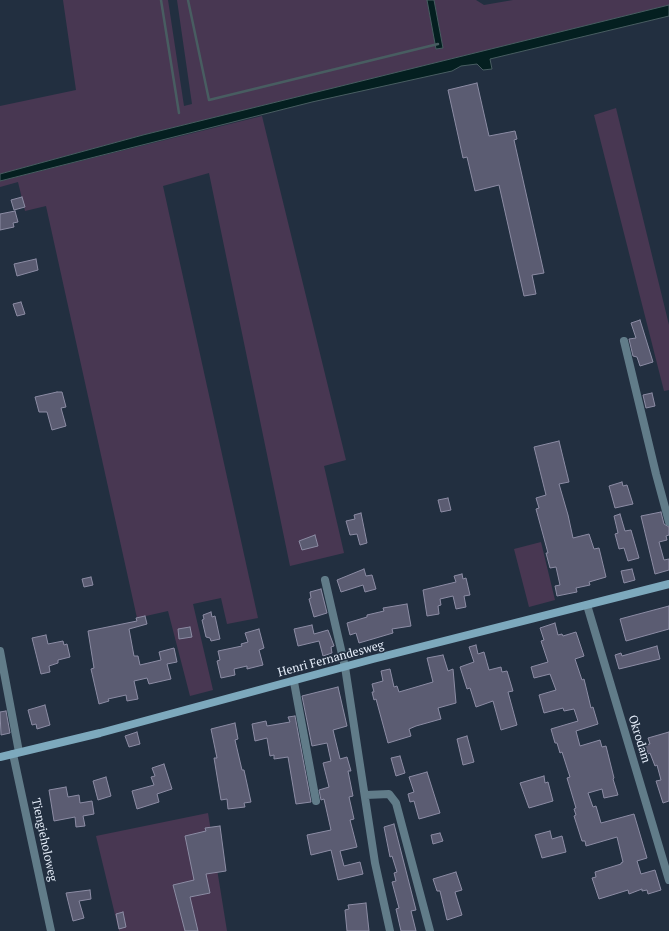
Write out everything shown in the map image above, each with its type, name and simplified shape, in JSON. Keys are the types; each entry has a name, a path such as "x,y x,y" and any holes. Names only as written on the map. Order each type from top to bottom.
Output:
{"street":[{"path":"624,341 669,522"},
{"path":"325,580 345,667 366,795 375,863 390,931"},
{"name":"Henri Fernandesweg","path":"0,757 669,584"},
{"name":"Okrodam","path":"586,605 669,879"},
{"name":"Tiengieholoweg","path":"0,651 16,753 51,931"},
{"path":"294,682 316,801"},
{"path":"366,795 389,794 396,803 430,931"}],"shaded area":[{"path":"63,0 168,0 184,106 192,104 177,0 427,0 436,49 443,48 434,0 476,0 484,5 513,0 669,0 669,5 143,135 0,174 0,106 76,90"},
{"path":"427,0 434,0 443,48 436,49"},
{"path":"669,5 669,16 490,59 492,69 483,70 477,64 461,66 452,71 312,102 0,181 0,174 143,135"},
{"path":"616,108 669,325 669,390 664,391 594,115"},
{"path":"262,116 346,460 324,466 344,553 290,566 209,173 163,186 258,618 227,624 221,598 193,604 213,690 190,696 168,611 137,618 46,206 25,211 18,182 0,187 0,181"},
{"path":"541,542 555,600 529,607 514,549"},
{"path":"208,813 227,931 119,931 96,836"}],"building":[{"path":"477,83 489,136 515,131 517,139 514,140 544,273 532,275 536,294 524,296 499,185 475,191 467,157 463,158 448,90"},
{"path":"22,197 25,207 14,210 11,200"},
{"path":"15,211 18,222 13,223 14,227 0,230 0,214"},
{"path":"36,259 38,270 17,276 14,264"},
{"path":"21,302 25,314 17,316 13,304"},
{"path":"640,320 653,362 640,366 637,357 633,356 629,339 636,338 631,323"},
{"path":"62,392 66,407 61,408 66,426 52,430 47,412 39,412 35,397"},
{"path":"652,393 655,406 646,408 643,395"},
{"path":"559,441 569,482 559,484 573,538 589,534 594,549 599,548 606,577 589,582 590,585 576,588 577,592 557,596 555,586 560,585 556,567 550,568 546,553 548,553 536,509 539,508 536,498 546,495 534,447"},
{"path":"622,482 623,486 627,485 633,504 615,508 609,486"},
{"path":"448,498 451,510 441,512 438,500"},
{"path":"661,512 664,524 669,527 669,535 666,536 667,540 659,542 664,560 669,559 669,570 655,574 641,516"},
{"path":"361,513 367,543 360,545 357,534 350,535 346,521 355,519 354,515"},
{"path":"620,514 625,531 631,530 639,558 628,561 624,548 619,549 615,534 618,533 614,516"},
{"path":"315,535 318,546 302,550 299,541"},
{"path":"364,569 366,576 372,575 376,589 365,592 363,585 341,592 337,580"},
{"path":"632,569 635,580 624,583 621,571"},
{"path":"462,574 463,579 466,578 470,595 464,596 466,607 456,609 453,596 440,599 441,605 438,606 439,614 427,616 423,590 456,582 454,576"},
{"path":"91,577 93,585 84,587 82,579"},
{"path":"321,589 327,613 314,617 309,599 311,598 310,592"},
{"path":"407,604 411,626 392,629 393,633 359,643 356,633 350,635 347,623 367,617 367,615 384,611 383,608"},
{"path":"669,606 669,629 626,641 620,619"},
{"path":"211,612 212,617 215,616 220,639 211,641 210,638 206,637 202,620 204,619 203,615"},
{"path":"145,616 147,624 129,629 134,656 138,656 140,665 161,660 159,652 174,648 177,662 167,664 171,679 149,684 147,678 134,681 138,699 127,701 126,695 108,699 109,701 99,704 91,669 94,668 88,631 137,621 136,618"},
{"path":"555,623 558,635 562,634 563,636 576,632 584,656 575,659 582,680 584,679 591,708 593,707 598,724 576,731 580,746 600,740 602,747 606,746 618,795 604,798 602,789 588,793 593,807 596,806 601,823 634,814 647,858 637,861 641,874 655,870 661,890 648,894 647,890 642,891 642,889 629,894 628,890 599,899 592,878 596,877 595,872 621,864 623,862 617,837 586,846 585,841 582,841 574,816 576,815 574,809 576,808 567,778 570,777 562,752 560,753 557,743 555,743 551,729 578,721 574,709 564,711 563,708 544,713 539,695 556,690 550,674 534,678 531,667 548,662 541,641 544,640 540,628"},
{"path":"312,625 314,634 328,630 334,646 331,647 332,653 323,656 319,641 298,646 294,629"},
{"path":"190,627 192,637 179,639 178,629"},
{"path":"259,629 264,648 259,650 263,665 247,669 247,666 234,669 235,675 221,678 217,661 220,660 218,651 242,646 241,644 248,642 245,633"},
{"path":"46,635 48,644 63,641 64,645 67,644 70,657 58,660 58,663 49,666 50,672 41,674 32,638"},
{"path":"476,645 478,654 484,652 489,670 501,667 502,672 507,671 513,691 508,692 517,725 501,730 493,701 476,707 470,688 467,689 460,667 474,662 469,647"},
{"path":"657,646 660,659 619,669 615,655 621,653 622,656"},
{"path":"443,655 448,671 453,669 456,703 438,708 441,719 409,729 411,736 388,743 376,699 374,700 372,684 383,681 381,671 390,669 394,687 397,686 399,692 433,682 427,658"},
{"path":"338,687 347,726 333,730 340,759 347,757 351,771 348,771 353,796 349,797 354,819 350,820 357,847 340,851 344,866 360,862 363,874 338,880 331,850 311,855 307,835 331,830 324,799 321,800 319,790 329,787 323,763 331,761 327,743 312,746 302,696"},
{"path":"45,705 50,725 37,729 36,724 32,725 28,710"},
{"path":"6,711 10,733 1,735 0,712"},
{"path":"295,716 311,802 296,804 288,757 274,759 274,755 270,756 267,738 255,741 252,724 266,721 267,726 290,722 288,717"},
{"path":"235,723 238,739 235,740 242,770 244,770 251,802 244,803 245,807 228,809 227,799 221,800 214,758 217,758 211,729"},
{"path":"137,732 140,744 129,747 125,736"},
{"path":"669,732 669,801 663,803 656,781 661,780 657,765 655,766 645,745 650,744 648,738"},
{"path":"467,736 474,762 463,765 457,739"},
{"path":"400,756 405,773 396,776 391,758"},
{"path":"164,764 172,789 157,794 159,802 137,809 132,791 154,785 151,777 155,776 152,768"},
{"path":"427,772 440,813 419,819 414,801 410,802 408,794 414,792 409,777"},
{"path":"544,776 545,783 548,782 553,801 529,808 520,783"},
{"path":"106,777 111,796 98,800 93,781"},
{"path":"66,787 68,797 79,795 80,803 92,801 94,814 83,816 85,826 76,827 75,817 54,821 49,790"},
{"path":"394,824 416,910 411,911 416,931 401,931 396,909 399,908 392,882 396,881 394,873 397,872 392,856 390,857 384,827"},
{"path":"220,826 226,871 206,874 210,893 190,897 198,931 185,931 173,885 194,880 185,836 206,831 205,828"},
{"path":"550,831 552,839 562,836 566,852 542,858 535,835"},
{"path":"440,833 443,841 433,844 431,835"},
{"path":"456,872 462,890 455,892 462,915 447,920 440,891 437,891 433,879"},
{"path":"90,890 91,899 79,901 84,918 73,921 66,893"},
{"path":"366,903 369,931 347,931 345,910 349,909 348,905"},
{"path":"123,912 126,927 119,929 116,914"}],"waterway":[{"path":"161,0 179,113"},
{"path":"188,0 209,100 438,44"}]}
